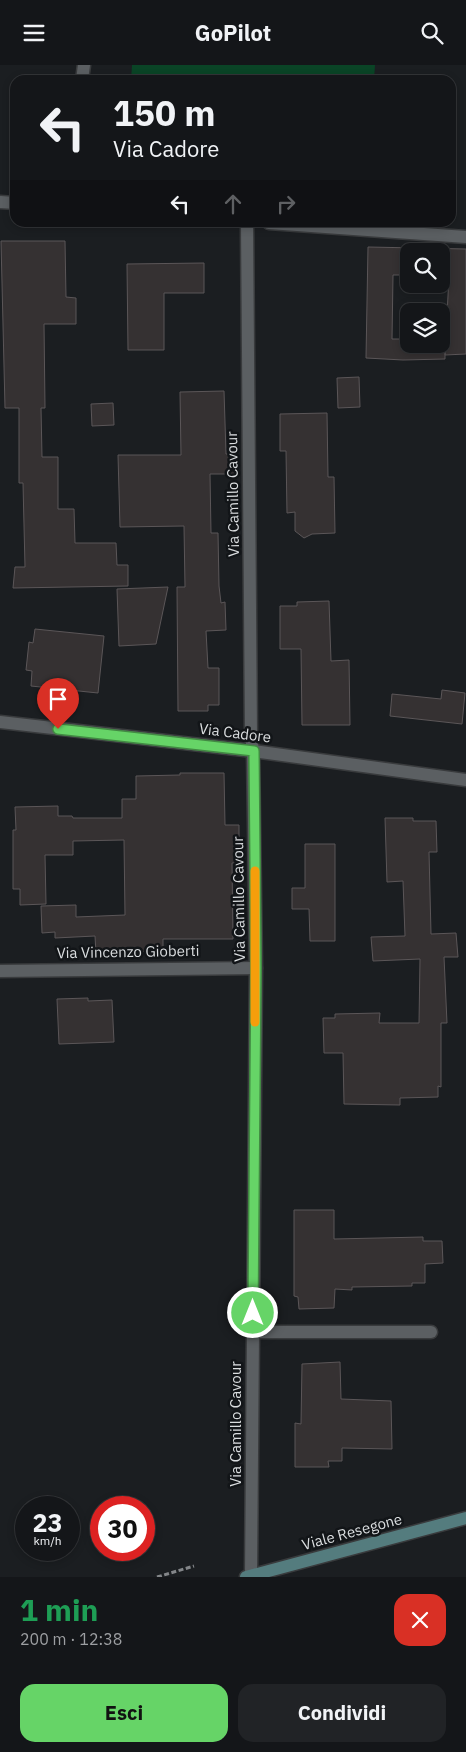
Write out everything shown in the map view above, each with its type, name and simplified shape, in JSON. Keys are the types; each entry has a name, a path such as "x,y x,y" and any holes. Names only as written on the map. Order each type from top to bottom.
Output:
{"street":[{"name":"Via Camillo Cavour","path":"247,227 251,737 254,751 256,968 253,1332 248,1576"},
{"path":"325,227 466,237"},
{"name":"Via Cadore","path":"0,722 254,751 466,780"},
{"name":"Via Vincenzo Gioberti","path":"0,971 256,968"},
{"path":"253,1332 431,1332"},
{"name":"Viale Resegone","path":"248,1576 466,1517"}],"path":[{"path":"157,1577 194,1566"}],"green space":[{"path":"132,65 375,65 374,75 131,75"}],"building":[{"path":"1,241 65,241 66,297 76,298 76,324 44,324 45,408 41,408 42,457 58,457 58,509 74,509 75,543 116,543 117,565 128,565 128,586 13,588 15,567 25,567 23,483 19,483 19,408 5,408"},
{"path":"368,247 400,248 400,275 393,275 392,339 400,339 400,353 445,353 445,359 403,360 366,358"},
{"path":"450,249 466,249 466,354 445,355 445,353 450,353 450,303 448,303 448,293 450,293"},
{"path":"204,263 204,293 164,293 164,350 128,350 127,264"},
{"path":"359,377 360,407 338,408 337,378"},
{"path":"224,391 226,454 234,454 234,474 210,474 211,533 218,533 219,586 221,603 225,602 226,630 206,631 208,668 219,668 219,705 208,705 208,711 178,711 177,587 185,587 184,526 120,527 118,455 181,455 180,392"},
{"path":"113,403 114,425 92,426 91,404"},
{"path":"327,413 328,477 334,477 335,533 312,534 304,538 295,531 295,512 287,513 286,451 280,451 280,414"},
{"path":"168,587 156,644 119,646 117,589"},
{"path":"329,601 331,661 349,660 350,725 302,725 301,649 280,649 280,606 297,606 297,602"},
{"path":"35,629 104,636 98,693 31,686 32,671 26,670 29,642 33,643"},
{"path":"442,690 465,693 462,724 390,716 392,694 441,699"},
{"path":"180,773 224,773 225,825 239,825 239,863 232,863 233,939 163,939 163,951 96,953 95,936 55,938 55,932 42,933 41,906 76,905 76,917 125,915 124,840 73,841 73,855 45,855 46,904 20,905 20,889 13,889 13,830 16,830 15,807 58,806 58,816 72,816 73,818 122,818 122,799 136,799 136,776 180,775"},
{"path":"385,818 413,818 413,821 436,821 437,852 429,852 431,934 456,933 458,957 444,957 447,1023 441,1023 441,1087 438,1086 438,1097 400,1098 400,1105 344,1104 343,1053 324,1053 323,1018 335,1018 335,1014 380,1013 379,1023 419,1023 420,959 373,961 371,937 405,936 403,881 387,882"},
{"path":"305,844 335,844 335,941 310,941 309,909 292,909 292,888 305,888"},
{"path":"88,998 88,1001 112,1000 114,1042 59,1044 57,999"},
{"path":"294,1210 334,1210 334,1239 423,1237 423,1241 442,1241 443,1263 425,1264 425,1283 412,1283 412,1286 352,1287 352,1290 335,1289 334,1308 299,1309 298,1297 294,1296"},
{"path":"340,1362 341,1399 391,1401 392,1449 342,1448 342,1461 328,1461 329,1467 295,1467 295,1423 301,1424 302,1364"}],"slow traffic":[{"path":"255,871 255,1022"}],"route":[{"path":"58,729 254,751 256,968 253,1313"}]}
